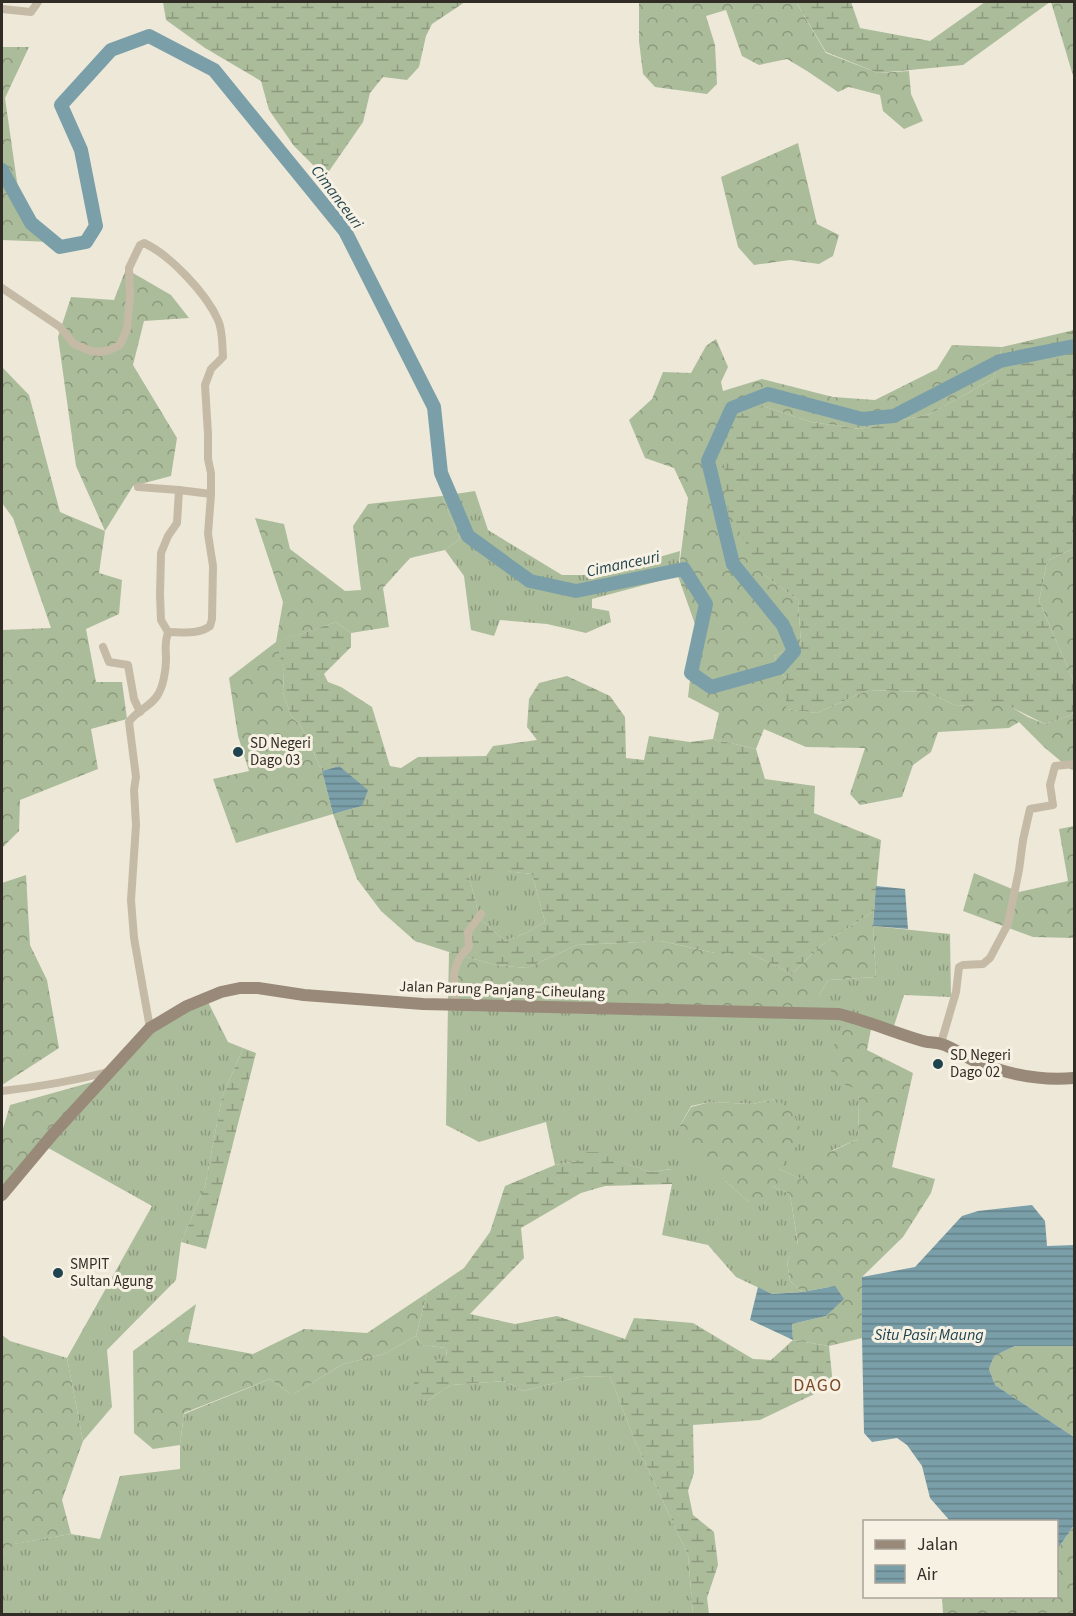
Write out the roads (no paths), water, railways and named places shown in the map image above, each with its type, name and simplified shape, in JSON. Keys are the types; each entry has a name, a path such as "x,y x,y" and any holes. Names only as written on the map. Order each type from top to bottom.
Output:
{"street":[{"path":"2,9 31,12 38,2"},
{"path":"2,288 60,327 74,344 91,351 110,351 120,345 127,329 130,296 129,268 140,244 144,243 176,266 195,285 218,320 222,333 223,357 207,375 205,386 208,459 211,473 208,534 213,566 210,626 198,632 168,632"},
{"path":"138,487 211,494"},
{"path":"150,1028 134,938 131,900 136,825 134,790 136,777 129,722 158,696 165,668 164,644 168,632 161,620 162,553 168,536 177,523 179,490"},
{"path":"103,647 109,662 128,665 134,699 140,712"},
{"path":"941,1044 956,992 959,967 982,964 990,958 1008,924 1030,809 1053,805 1050,785 1055,766 1074,764"},
{"path":"456,1004 455,965 460,955 469,947 468,932 481,914"},
{"name":"Jalan Parung Panjang–Ciheulang","path":"2,1195 53,1134 150,1028 187,1006 221,992 240,988 423,1004 839,1014 863,1019 926,1042 941,1044 972,1060 1022,1076 1053,1080 1074,1078"},
{"path":"2,1090 23,1089 111,1072"}],"water":[{"path":"339,766 368,790 362,806 333,814 322,771"},
{"path":"876,886 905,889 908,929 873,926"},
{"name":"Situ Pasir Maung","path":"1032,1205 1045,1221 1047,1246 1074,1245 1074,1346 1015,1346 994,1356 989,1369 995,1385 1074,1437 1074,1525 1059,1547 1058,1520 949,1520 930,1498 922,1466 907,1445 897,1438 872,1442 864,1433 862,1277 915,1267 962,1216 978,1211"},
{"path":"835,1286 844,1299 826,1316 792,1324 793,1340 750,1320 758,1287 772,1294"}],"waterway":[{"name":"Cimanceuri","path":"2,170 31,223 60,247 86,242 96,226 81,150 61,105 111,50 149,36 214,70 345,231 434,407 441,473 468,536 530,581 576,591 684,569 706,604 691,673 711,687 779,668 794,651 783,625 733,564 708,461 732,408 768,394 862,419 894,416 1000,361 1074,346"}],"place":[{"name":"SD Negeri Dago 03","path":"238,752"},
{"name":"SD Negeri Dago 02","path":"938,1064"},
{"name":"SMPIT Sultan Agung","path":"58,1273"}],"district":[{"name":"DAGO","path":"818,1385"}]}
